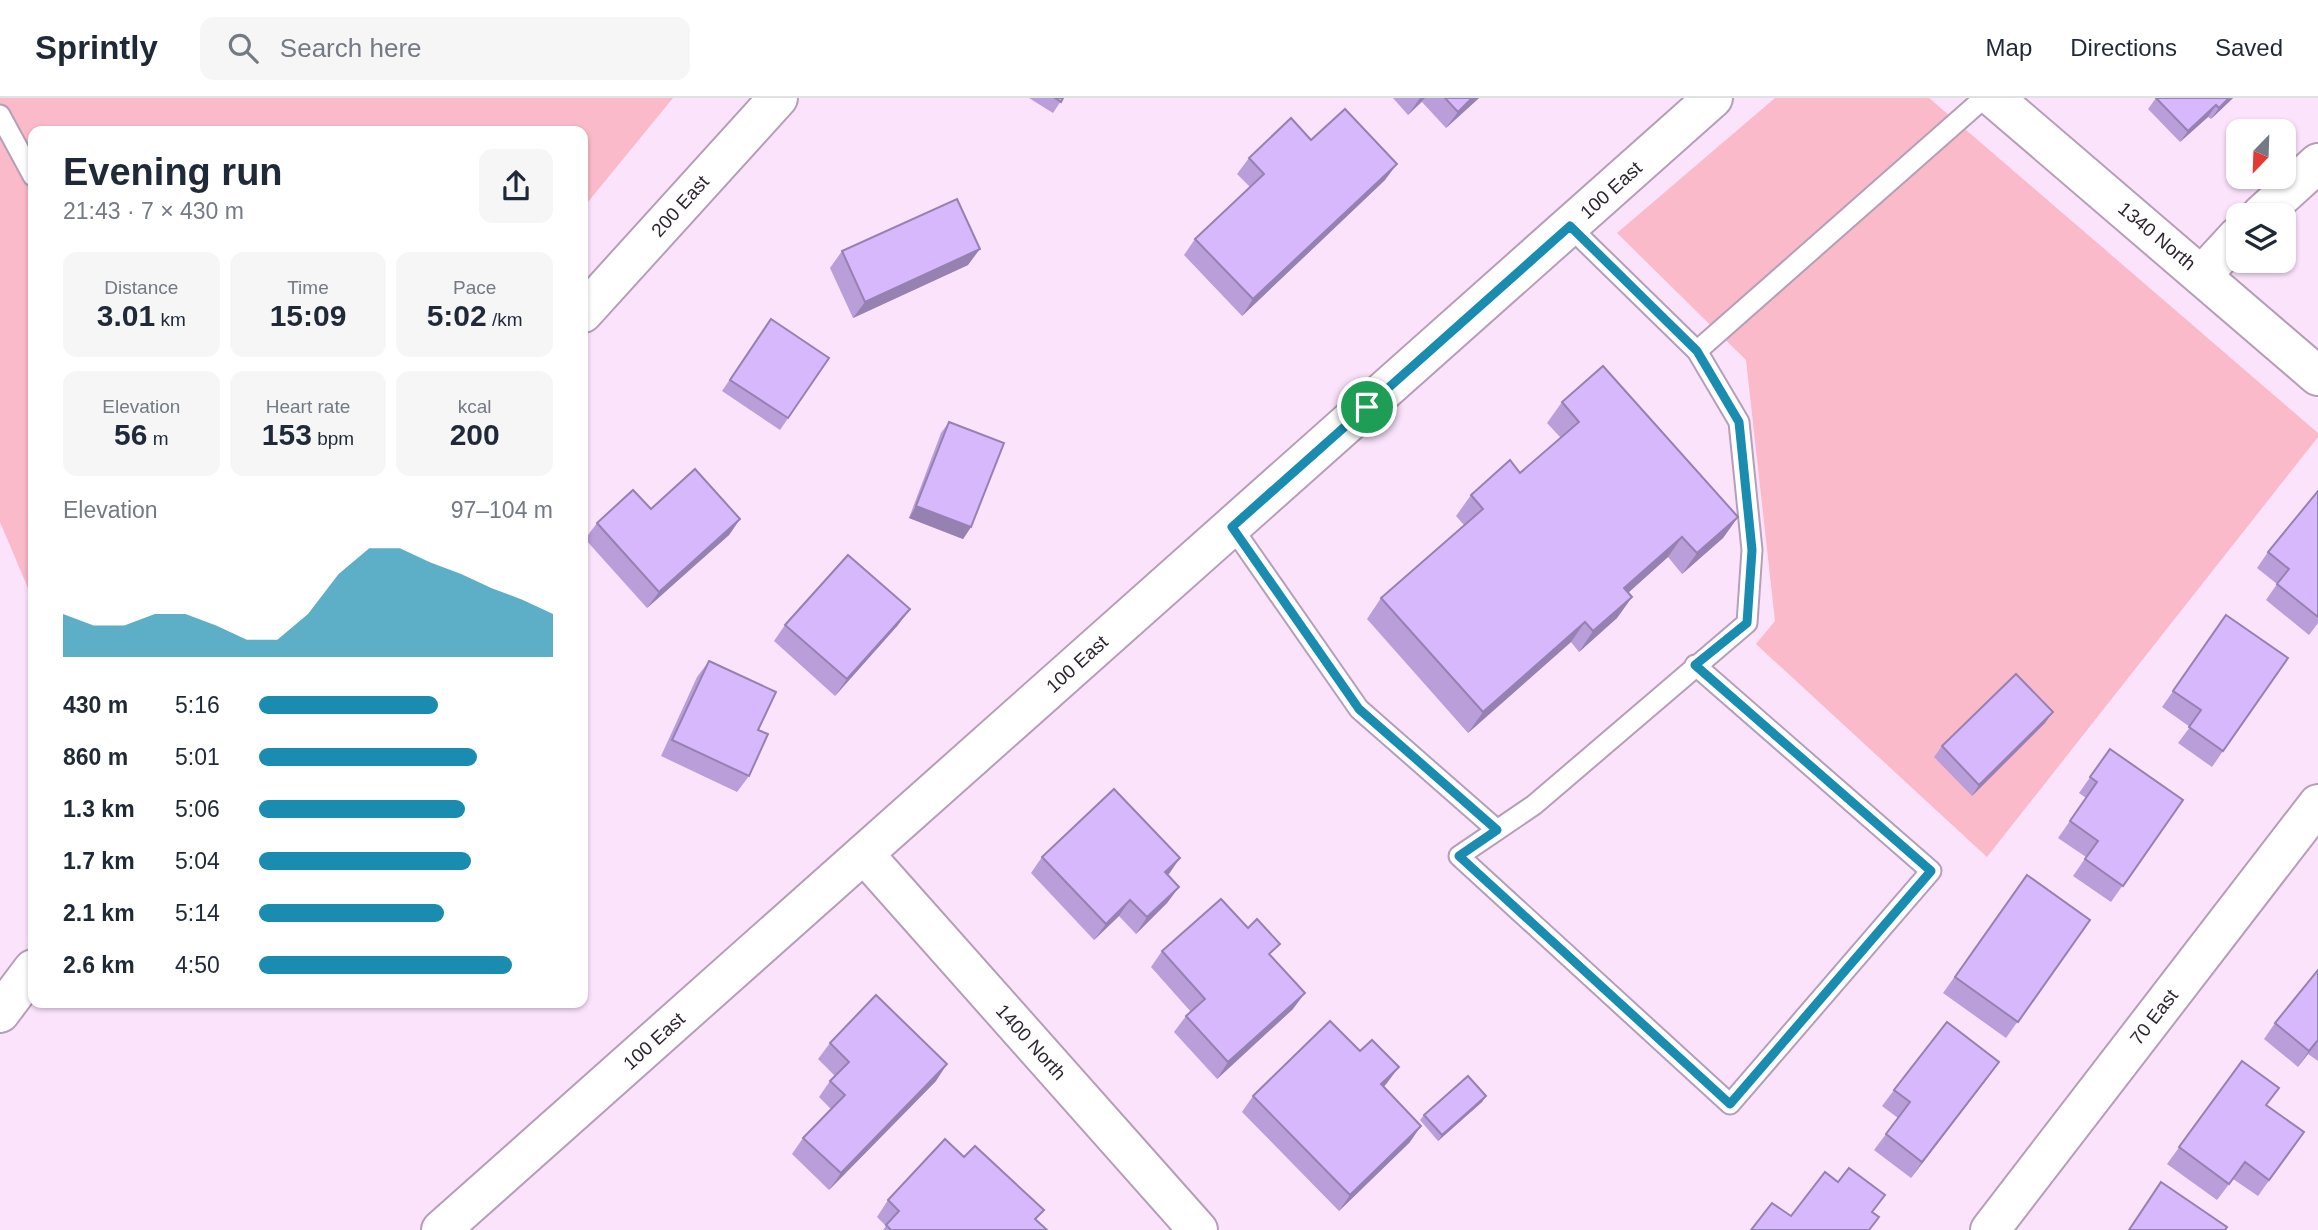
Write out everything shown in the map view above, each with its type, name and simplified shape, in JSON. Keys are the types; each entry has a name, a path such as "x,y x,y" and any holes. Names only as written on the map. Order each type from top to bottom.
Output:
{"street":[{"name":"200 East","path":"588,307 778,98"},
{"name":"100 East","path":"441,1230 1713,98"},
{"name":"1340 North","path":"1994,98 2318,376"},
{"path":"2274,203 2318,163"},
{"path":"2202,275 2226,249"},
{"name":"70 East","path":"1990,1230 2318,804"},
{"name":"1400 North","path":"864,854 1198,1230"},
{"path":"0,1013 28,976"}],"lane":[{"path":"1697,351 1984,98"},
{"path":"0,115 28,167"},
{"path":"1570,226 1697,351 1739,422 1752,550 1747,623 1695,665 1534,805 1459,856 1730,1104 1931,871 1695,665"},
{"path":"1232,527 1359,709 1497,830"}],"shaded area":[{"path":"0,98 673,98 588,202 588,126 28,126 28,588 0,522"},
{"path":"1775,98 1929,98 2318,433 2318,437 1987,857 1756,644 1775,621 1746,360 1617,233"}],"building":[{"path":"1445,98 1472,98 1458,112"},
{"path":"2156,98 2229,98 2219,108 2216,105 2188,131"},
{"path":"1345,109 1397,164 1253,299 1195,239 1264,174 1249,158 1291,118 1311,140"},
{"path":"957,199 980,249 865,302 842,251"},
{"path":"771,319 829,358 788,418 730,380"},
{"path":"1603,366 1738,517 1697,553 1682,537 1624,588 1632,597 1593,631 1585,622 1483,712 1381,598 1483,509 1471,495 1510,460 1520,473 1579,422 1562,402"},
{"path":"949,422 1004,443 971,527 916,506"},
{"path":"695,469 740,519 659,592 597,523 633,490 651,509"},
{"path":"2318,491 2318,617 2277,584 2289,569 2268,552"},
{"path":"848,555 910,609 847,679 785,625"},
{"path":"2226,615 2288,658 2223,751 2189,727 2201,710 2173,691"},
{"path":"709,661 776,692 758,730 768,734 749,776 672,740"},
{"path":"2016,674 2053,712 1979,785 1942,746"},
{"path":"2110,749 2183,800 2123,886 2085,859 2098,841 2070,821 2097,782 2090,777"},
{"path":"1114,789 1180,858 1165,872 1179,887 1147,917 1130,900 1106,924 1042,857"},
{"path":"2027,875 2090,920 2018,1022 1955,977"},
{"path":"1221,899 1248,928 1257,919 1280,944 1269,954 1305,993 1228,1062 1186,1016 1205,999 1162,951"},
{"path":"2318,970 2318,1040 2309,1051 2275,1023"},
{"path":"876,995 947,1064 841,1173 803,1138 845,1095 830,1081 849,1062 830,1043"},
{"path":"1330,1021 1360,1051 1372,1040 1399,1067 1381,1084 1421,1126 1350,1195 1253,1096"},
{"path":"1947,1022 1999,1062 1922,1162 1886,1134 1910,1102 1894,1090"},
{"path":"2242,1061 2279,1088 2266,1105 2304,1132 2269,1180 2245,1162 2229,1184 2179,1147"},
{"path":"1468,1076 1486,1096 1442,1135 1424,1115"},
{"path":"945,1139 964,1157 975,1146 1044,1210 1035,1219 1047,1230 891,1230 886,1225 899,1211 888,1200"},
{"path":"1849,1168 1885,1195 1872,1212 1879,1217 1869,1230 1751,1230 1772,1203 1791,1216 1825,1172 1838,1182"},
{"path":"2161,1182 2227,1227 2225,1230 2129,1230"}],"route":[{"path":"1570,226 1697,351 1739,422 1752,550 1747,623 1695,665 1931,871 1730,1104 1459,856 1497,830 1359,709 1232,527 1367,407 1570,226"}]}
